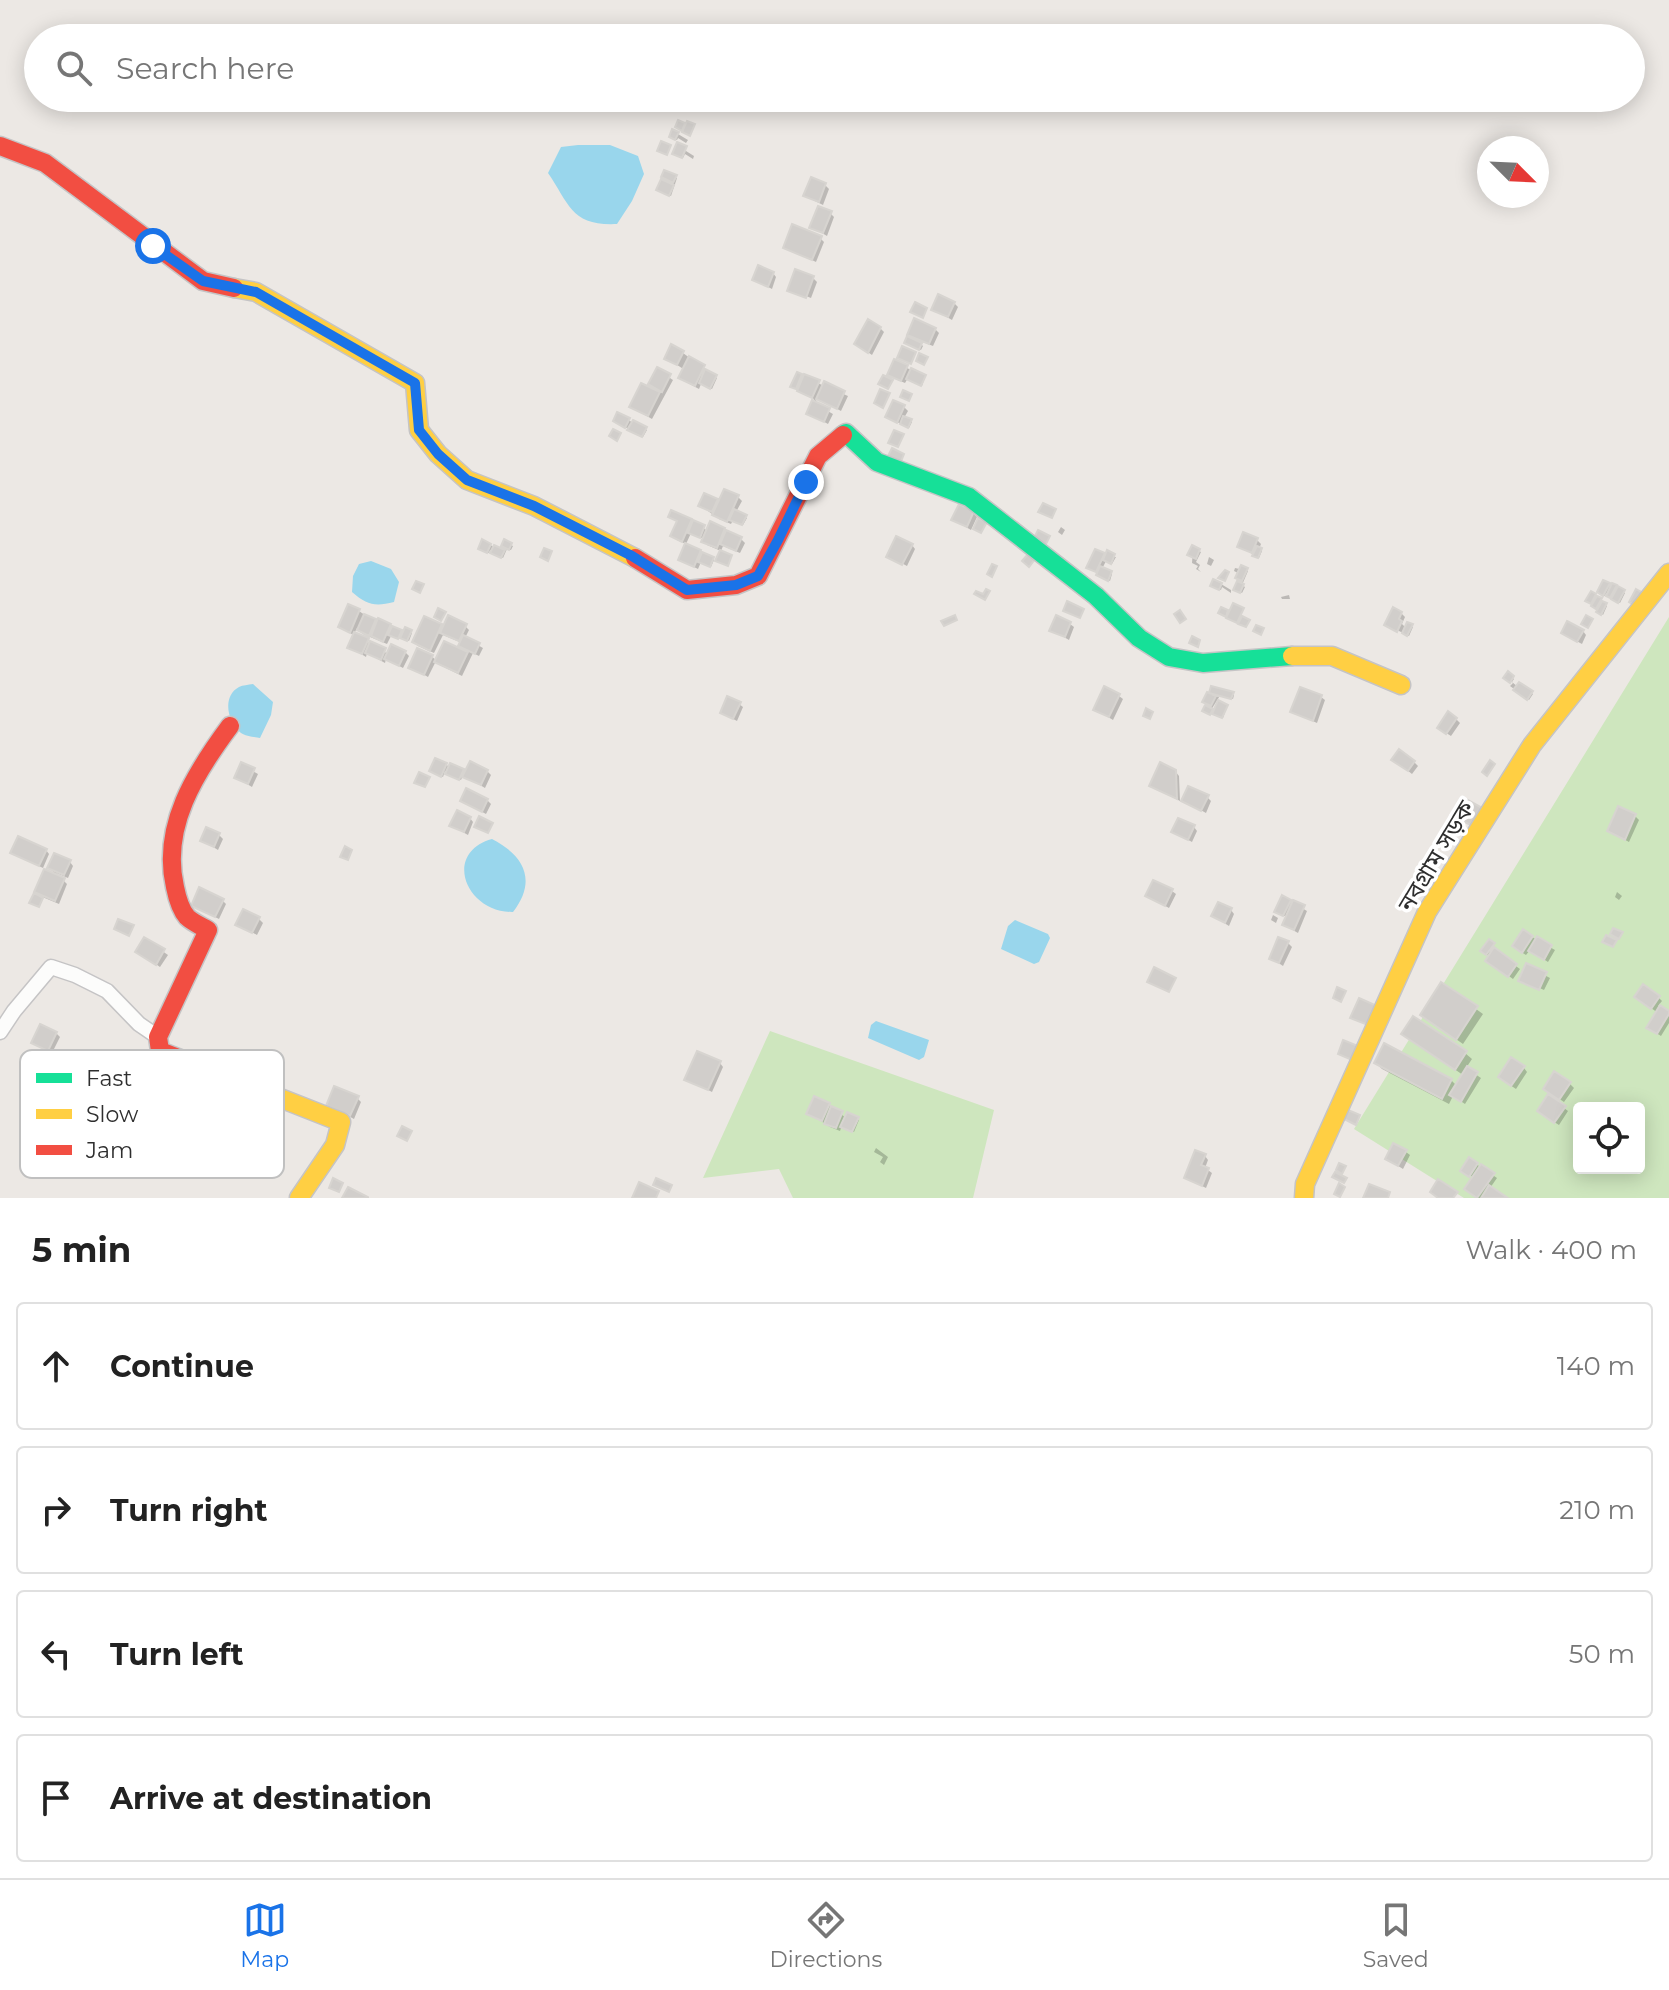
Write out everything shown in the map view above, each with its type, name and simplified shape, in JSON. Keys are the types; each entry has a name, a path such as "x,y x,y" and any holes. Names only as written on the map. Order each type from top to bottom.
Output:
{"street":[{"path":"0,146 45,163 203,281 256,292 415,383 419,430 438,454 467,480 534,506 632,556 687,590 736,585 758,576 818,456 846,433 877,462 969,497 1096,596 1139,638 1169,657 1203,663 1304,655 1332,656 1401,685"},
{"name":"নবগ্রাম সড়ক","path":"1304,1198 1305,1184 1427,912 1532,745 1669,573"},
{"path":"160,1050 158,1037 208,930 185,915 174,886 171,848 177,817 207,755 230,726"},
{"path":"0,1032 51,967 107,991 139,1024 158,1037"},
{"path":"284,1100 341,1122 335,1145 299,1198"}],"green space":[{"path":"1669,617 1669,1198 1464,1198 1354,1129"},
{"path":"770,1031 994,1110 973,1198 793,1198 779,1169 703,1178"}],"water":[{"path":"610,145 638,156 644,174 617,224 602,224 581,217 567,204 548,173 561,147"},
{"path":"371,561 391,569 399,582 394,602 372,604 352,592 353,576 359,564"},
{"path":"253,684 273,702 271,715 260,738 241,733 232,722 228,709 234,691"},
{"path":"492,839 513,853 524,870 524,890 513,912 497,910 483,903 466,881 464,869 468,856 477,846"},
{"path":"1015,920 1048,934 1050,938 1039,962 1034,964 1001,949 1008,926"},
{"path":"876,1021 929,1040 924,1057 919,1060 868,1038 871,1025"}],"building":[{"path":"678,120 685,123 682,131 675,127"},
{"path":"687,121 695,124 690,136 682,132"},
{"path":"672,129 679,132 675,140 669,137"},
{"path":"661,141 671,145 667,155 657,151"},
{"path":"677,142 687,146 682,158 672,154"},
{"path":"664,170 677,175 673,183 661,177"},
{"path":"811,177 826,183 819,202 803,196"},
{"path":"661,179 674,185 669,196 656,190"},
{"path":"818,206 832,211 823,233 809,228"},
{"path":"792,224 822,236 812,260 783,248"},
{"path":"758,265 774,272 768,287 752,280"},
{"path":"795,269 814,276 806,298 787,291"},
{"path":"938,294 955,302 948,317 931,310"},
{"path":"915,302 927,308 923,318 910,312"},
{"path":"914,318 936,328 929,344 907,335"},
{"path":"868,319 881,327 868,353 854,344"},
{"path":"907,336 922,343 919,350 904,343"},
{"path":"671,344 684,351 677,365 664,359"},
{"path":"902,346 916,352 911,364 897,358"},
{"path":"919,353 928,357 924,365 916,361"},
{"path":"689,356 705,365 695,386 678,378"},
{"path":"894,359 908,365 901,381 887,375"},
{"path":"657,367 671,374 662,392 648,384"},
{"path":"911,368 926,375 921,386 906,379"},
{"path":"705,369 717,375 710,389 699,383"},
{"path":"797,372 802,374 796,389 790,387"},
{"path":"804,374 820,380 812,398 797,391"},
{"path":"883,375 893,380 888,389 878,384"},
{"path":"824,381 845,391 837,409 816,399"},
{"path":"641,383 660,392 648,416 629,407"},
{"path":"880,389 890,393 883,408 874,403"},
{"path":"903,390 912,394 909,401 900,397"},
{"path":"812,400 830,408 824,422 806,414"},
{"path":"893,400 905,405 897,423 885,417"},
{"path":"617,412 630,418 625,428 613,421"},
{"path":"903,416 912,419 908,428 900,424"},
{"path":"633,420 647,427 642,437 627,430"},
{"path":"613,429 621,433 617,441 609,436"},
{"path":"894,430 904,434 898,447 888,443"},
{"path":"892,448 904,454 900,464 887,458"},
{"path":"724,489 739,495 727,522 712,515"},
{"path":"704,493 718,499 712,512 698,506"},
{"path":"1043,503 1056,509 1052,518 1038,512"},
{"path":"959,504 974,511 967,527 951,520"},
{"path":"734,509 747,515 742,525 729,520"},
{"path":"671,510 692,519 682,542 670,536 677,521 668,517"},
{"path":"978,518 987,522 981,533 973,529"},
{"path":"693,520 705,525 700,538 688,533"},
{"path":"710,521 725,528 717,548 701,542"},
{"path":"726,530 742,537 736,551 720,544"},
{"path":"1038,530 1050,536 1045,546 1033,540"},
{"path":"1243,532 1258,538 1252,553 1237,547"},
{"path":"896,536 913,544 902,565 886,557"},
{"path":"482,539 491,544 487,553 478,549"},
{"path":"504,539 512,543 509,550 501,546"},
{"path":"685,543 701,550 694,567 678,560"},
{"path":"494,545 505,550 501,558 490,553"},
{"path":"1192,545 1200,549 1196,559 1187,555"},
{"path":"1257,546 1262,548 1258,558 1252,556"},
{"path":"544,548 552,551 548,561 540,557"},
{"path":"1095,549 1105,553 1096,572 1086,568"},
{"path":"720,550 732,555 728,566 715,561"},
{"path":"1107,550 1115,554 1111,564 1103,560"},
{"path":"702,552 714,557 710,567 698,562"},
{"path":"1029,553 1035,559 1029,567 1022,561"},
{"path":"992,564 997,566 992,577 987,574"},
{"path":"1241,565 1248,568 1242,581 1235,578"},
{"path":"1100,566 1112,571 1108,581 1096,575"},
{"path":"1225,570 1229,572 1225,581 1218,578"},
{"path":"1213,579 1222,583 1219,590 1210,586"},
{"path":"1603,580 1610,583 1603,596 1597,592"},
{"path":"416,581 424,584 420,593 412,589"},
{"path":"1237,581 1244,584 1240,593 1233,590"},
{"path":"1612,583 1617,585 1610,598 1606,596"},
{"path":"1618,586 1625,590 1618,603 1611,599"},
{"path":"986,589 990,591 985,600 974,594 976,591 983,594"},
{"path":"1636,589 1643,593 1636,606 1629,602"},
{"path":"1591,591 1596,594 1591,604 1585,601"},
{"path":"1597,596 1602,598 1596,609 1591,606"},
{"path":"1067,601 1084,609 1080,618 1063,611"},
{"path":"1602,601 1607,603 1601,615 1596,612"},
{"path":"1233,603 1244,608 1237,623 1226,618"},
{"path":"348,604 360,609 350,633 338,627"},
{"path":"1221,607 1228,610 1226,617 1218,613"},
{"path":"1393,607 1402,612 1397,632 1384,625"},
{"path":"438,608 446,612 441,621 434,617"},
{"path":"1180,610 1186,619 1180,623 1174,614"},
{"path":"364,614 376,619 369,636 357,630"},
{"path":"448,615 467,624 459,641 440,633"},
{"path":"955,615 957,620 944,626 941,621"},
{"path":"1056,615 1071,622 1065,637 1049,631"},
{"path":"1586,615 1593,619 1588,628 1581,624"},
{"path":"424,616 442,624 430,651 412,642"},
{"path":"1242,616 1250,620 1246,627 1238,624"},
{"path":"378,618 391,624 383,642 371,636"},
{"path":"1567,621 1584,630 1577,642 1561,633"},
{"path":"1407,622 1413,624 1407,636 1402,633"},
{"path":"1256,625 1264,628 1261,635 1253,631"},
{"path":"392,626 402,630 398,639 388,635"},
{"path":"405,627 412,630 407,641 400,638"},
{"path":"354,632 369,638 362,654 347,648"},
{"path":"463,635 480,643 475,654 458,646"},
{"path":"1192,636 1200,640 1198,647 1189,643"},
{"path":"370,641 386,648 381,660 365,653"},
{"path":"444,641 468,652 458,673 434,662"},
{"path":"391,644 406,651 399,666 384,659"},
{"path":"417,648 433,655 424,675 408,668"},
{"path":"1508,671 1514,676 1510,683 1503,678"},
{"path":"1519,682 1533,691 1527,700 1513,690"},
{"path":"1104,686 1120,694 1109,717 1093,710"},
{"path":"1211,686 1234,692 1231,699 1209,693"},
{"path":"1300,687 1322,695 1313,721 1290,712"},
{"path":"1207,692 1216,696 1211,706 1202,702"},
{"path":"727,696 741,702 733,719 720,713"},
{"path":"1218,700 1228,705 1222,718 1212,714"},
{"path":"1205,705 1213,709 1210,715 1202,711"},
{"path":"1146,708 1153,712 1150,719 1143,716"},
{"path":"1448,711 1457,718 1446,734 1437,728"},
{"path":"1399,749 1415,761 1408,771 1391,760"},
{"path":"435,758 447,763 441,777 429,771"},
{"path":"1490,760 1495,764 1487,776 1482,772"},
{"path":"470,761 488,770 481,785 462,777"},
{"path":"241,762 255,768 248,784 234,778"},
{"path":"1160,762 1176,770 1177,799 1149,786"},
{"path":"450,763 464,769 459,780 445,774"},
{"path":"419,772 430,777 425,787 414,783"},
{"path":"1188,786 1209,795 1201,811 1181,801"},
{"path":"466,788 488,799 482,812 460,801"},
{"path":"1464,798 1484,809 1474,827 1463,821 1466,816 1463,814 1460,819 1457,817"},
{"path":"1618,806 1636,814 1625,840 1607,831"},
{"path":"457,810 471,817 464,832 449,826"},
{"path":"479,816 493,823 488,833 474,827"},
{"path":"1178,818 1195,825 1188,840 1171,832"},
{"path":"206,827 220,833 214,847 200,841"},
{"path":"18,836 47,849 39,866 10,853"},
{"path":"345,846 352,850 348,860 340,857"},
{"path":"54,853 71,860 64,875 47,868"},
{"path":"44,869 65,878 55,901 34,892"},
{"path":"1153,880 1173,889 1165,906 1145,896"},
{"path":"199,887 224,899 215,917 191,906"},
{"path":"34,893 43,898 39,907 29,903"},
{"path":"1282,895 1291,900 1283,916 1274,912"},
{"path":"1293,900 1305,905 1294,930 1282,925"},
{"path":"1218,902 1232,908 1225,923 1211,916"},
{"path":"243,909 260,917 252,933 235,925"},
{"path":"118,919 134,925 129,936 114,929"},
{"path":"1613,928 1623,932 1619,939 1610,934"},
{"path":"1523,929 1533,936 1522,953 1512,946"},
{"path":"1606,935 1617,940 1613,947 1602,942"},
{"path":"1537,936 1552,945 1544,960 1528,951"},
{"path":"144,937 165,949 156,965 135,952"},
{"path":"1278,937 1289,941 1279,963 1269,959"},
{"path":"1489,939 1495,943 1486,955 1480,951"},
{"path":"1494,947 1517,964 1508,977 1485,961"},
{"path":"1526,963 1547,972 1539,990 1518,981"},
{"path":"1154,967 1176,978 1169,992 1147,982"},
{"path":"1441,982 1478,1006 1456,1040 1420,1015"},
{"path":"1643,984 1660,996 1651,1009 1634,997"},
{"path":"1337,987 1346,991 1341,1002 1333,998"},
{"path":"1359,998 1377,1006 1368,1025 1350,1018"},
{"path":"1660,1005 1669,1014 1657,1034 1646,1028"},
{"path":"1413,1016 1467,1051 1455,1070 1401,1034"},
{"path":"40,1024 57,1032 48,1050 31,1043"},
{"path":"1343,1040 1358,1046 1352,1060 1338,1054"},
{"path":"1384,1043 1452,1079 1442,1099 1374,1063"},
{"path":"697,1051 721,1061 708,1090 684,1080"},
{"path":"1511,1057 1525,1066 1511,1086 1498,1077"},
{"path":"1467,1066 1478,1072 1461,1102 1449,1095"},
{"path":"1554,1071 1571,1082 1559,1100 1543,1089"},
{"path":"334,1086 359,1096 350,1116 326,1106"},
{"path":"1548,1094 1566,1106 1554,1123 1537,1111"},
{"path":"814,1096 830,1103 822,1121 806,1114"},
{"path":"831,1106 843,1111 836,1128 824,1124"},
{"path":"1348,1110 1360,1115 1356,1125 1344,1119"},
{"path":"847,1112 859,1117 852,1132 840,1127"},
{"path":"402,1126 412,1131 407,1141 397,1136"},
{"path":"1393,1143 1407,1150 1398,1166 1385,1159"},
{"path":"1195,1150 1206,1154 1201,1165 1209,1168 1202,1186 1184,1178"},
{"path":"1469,1157 1478,1163 1469,1177 1460,1171"},
{"path":"1339,1163 1346,1166 1342,1174 1336,1170"},
{"path":"1481,1164 1495,1173 1477,1198 1464,1189"},
{"path":"1335,1172 1347,1178 1344,1183 1332,1177"},
{"path":"333,1178 343,1183 339,1192 329,1188"},
{"path":"656,1178 672,1185 669,1192 653,1185"},
{"path":"1438,1179 1458,1192 1453,1198 1438,1198 1430,1192"},
{"path":"639,1182 659,1191 656,1198 632,1198"},
{"path":"1339,1183 1345,1187 1340,1197 1334,1194"},
{"path":"1369,1184 1390,1192 1388,1198 1363,1198"},
{"path":"1489,1185 1508,1198 1481,1198"},
{"path":"348,1187 368,1197 368,1198 342,1198"}],"traffic: fast":[{"path":"843,435 846,433 877,462 969,497 1096,596 1139,638 1169,657 1203,663 1292,656"}],"traffic: slow":[{"path":"234,288 256,292 415,383 419,430 438,454 467,480 534,506 635,558"},
{"path":"1304,1198 1305,1184 1427,912 1532,745 1669,573"},
{"path":"1292,656 1332,656 1401,685"},
{"path":"284,1100 341,1122 335,1145 299,1198"}],"traffic: jam":[{"path":"0,146 45,163 203,281 234,288"},
{"path":"635,558 687,590 736,585 758,576 818,456 843,435"},
{"path":"160,1050 158,1037 208,930 187,917 178,899 172,865 177,822 194,782 230,726"}],"route":[{"path":"153,246 203,281 256,292 415,383 419,430 438,454 467,480 534,506 632,556 687,590 736,585 758,576 806,482"}]}
